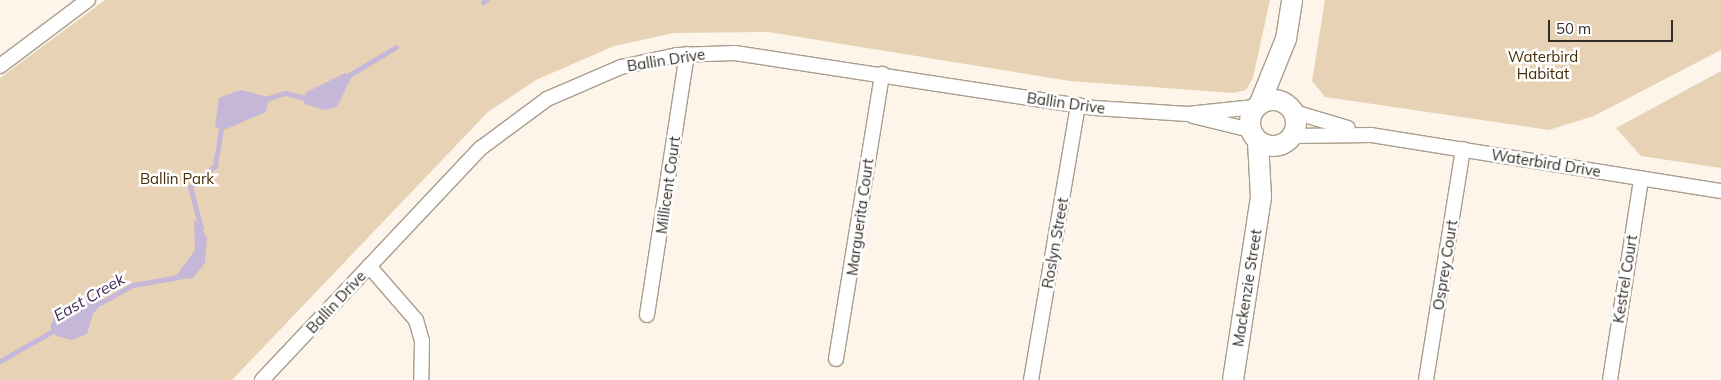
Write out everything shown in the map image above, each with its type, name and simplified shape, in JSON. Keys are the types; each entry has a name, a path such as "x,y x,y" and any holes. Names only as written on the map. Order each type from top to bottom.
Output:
{"main road":[{"path":"1286,39 1258,105 1249,118 1254,136 1287,140 1296,125 1290,108 1286,39 1292,0"},
{"path":"1258,105 1273,100 1290,108"},
{"name":"Mackenzie Street","path":"1233,380 1261,197 1254,136"},
{"name":"Mackenzie Street","path":"1261,197 1287,140"}],"street":[{"path":"0,66 88,0"},
{"name":"Ballin Drive","path":"262,380 482,148 524,114 596,76 687,54 764,55 1078,105 1188,114 1258,105"},
{"name":"Millicent Court","path":"647,315 687,54"},
{"name":"Marguerita Court","path":"836,359 882,74"},
{"name":"Roslyn Street","path":"1031,380 1078,105"},
{"name":"Waterbird Drive","path":"1290,108 1371,135 1721,191"},
{"name":"Ballin Drive","path":"1188,114 1254,136"},
{"name":"Waterbird Drive","path":"1287,140 1371,135"},
{"name":"Osprey Court","path":"1426,380 1463,149"},
{"name":"Kestrel Court","path":"1610,380 1641,179"},
{"path":"369,266 416,320 422,340 421,380"}],"green space":[{"name":"Ballin Park","path":"105,0 1270,0 1253,78 1246,90 1233,93 1070,81 768,32 674,33 614,46 536,80 488,112 232,380 0,380 0,78"},
{"name":"Waterbird Habitat","path":"1325,0 1721,0 1721,50 1594,116 1549,130 1325,97 1312,81"},
{"path":"1721,71 1721,168 1641,156 1616,128"}],"shaded area":[{"path":"345,73 351,78 337,107 325,110 304,104 305,93"},
{"path":"240,90 269,97 266,112 226,129 215,127 219,98"},
{"path":"194,219 207,237 205,263 193,278 173,280 195,250"},
{"path":"82,296 105,300 93,314 87,334 72,340 56,336 50,327 58,309"}],"waterway":[{"name":"East Creek","path":"346,77 396,47"},
{"name":"East Creek","path":"262,100 285,93 309,99"},
{"name":"East Creek","path":"201,228 190,187 215,166 222,123"},
{"name":"East Creek","path":"100,303 133,285 178,277"},
{"name":"East Creek","path":"0,361 58,328"}]}
